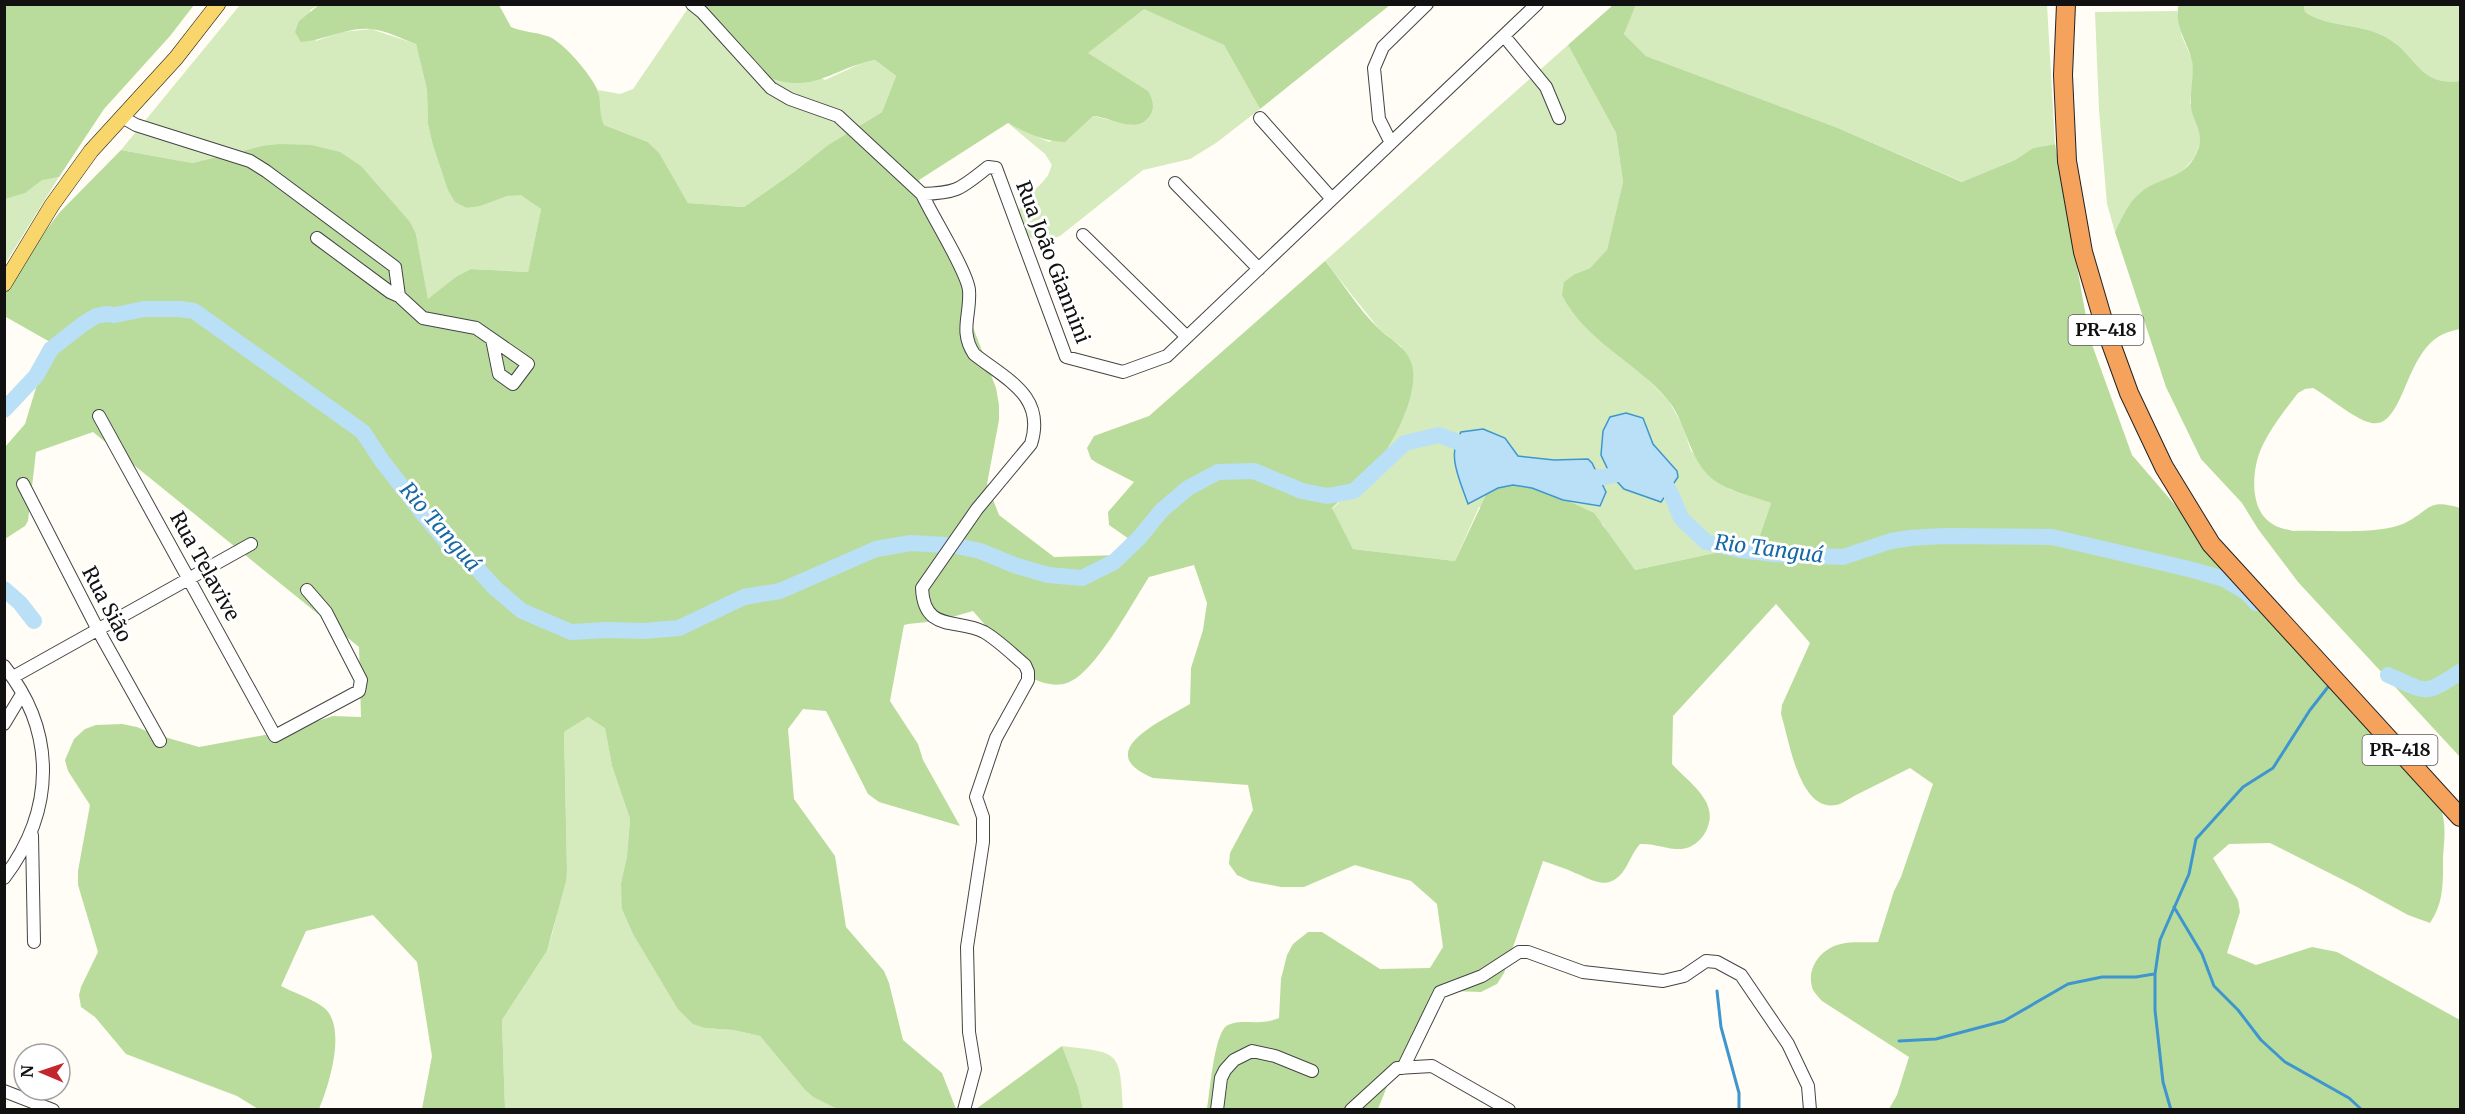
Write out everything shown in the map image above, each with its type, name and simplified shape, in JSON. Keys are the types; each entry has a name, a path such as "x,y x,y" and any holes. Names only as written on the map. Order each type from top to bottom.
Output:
{"highway":[{"name":"PR-418","path":"2066,4 2063,75 2067,161 2083,252 2105,327 2129,393 2164,467 2211,544 2460,817"}],"main road":[{"path":"4,284 52,205 91,151 176,58 218,4"}],"street":[{"path":"692,4 702,12 771,88 790,99 838,116 922,194 967,281 969,308 965,331 968,344 974,354 1029,399 1035,414 1035,432 1031,444 977,509 922,588 922,601 929,614 949,624 983,632 1025,664 1028,672 1028,680 996,738 976,797 983,817 983,842 968,947 969,1032 975,1069 964,1110"},
{"path":"1391,143 1379,118 1374,68 1383,47 1427,4"},
{"name":"Rua João Giannini","path":"922,194 950,193 963,187 988,167 996,168 1066,357 1123,372 1167,356 1537,4"},
{"path":"1504,36 1546,87 1559,118"},
{"path":"122,117 136,125 250,160 395,267 399,296"},
{"path":"1260,118 1332,199"},
{"path":"1175,183 1258,269"},
{"path":"1083,235 1187,337"},
{"path":"318,238 390,292 399,296 423,318 476,328 492,339"},
{"name":"Rua Telavive","path":"99,416 191,579 275,736 359,691 361,680 326,612 307,590"},
{"name":"Rua Sião","path":"23,484 98,630 160,741"},
{"path":"13,677 251,544"},
{"path":"4,666 22,693 41,738 45,779 32,833 34,942"},
{"path":"4,724 22,693"},
{"path":"5,876 32,833"},
{"path":"1403,1068 1440,992 1482,976 1519,952 1528,952 1583,972 1663,981 1684,976 1706,961 1718,962 1742,975 1788,1044 1808,1086 1810,1110"},
{"path":"1217,1110 1221,1078 1225,1070 1234,1060 1252,1051 1275,1056 1312,1071"},
{"path":"1352,1110 1397,1068 1432,1066 1509,1110"},
{"path":"4,1091 53,1110"}],"green space":[{"path":"691,4 825,80 862,63 875,60 896,76 882,112 828,145 744,207 688,203 659,154 648,142 604,125 599,115 598,90 620,94 633,89"},
{"path":"2179,4 2304,5 2305,12 2325,21 2368,30 2389,39 2427,75 2446,81 2460,81 2460,329 2441,335 2426,348 2392,413 2381,422 2372,423 2362,419 2313,388 2298,393 2273,427 2261,449 2254,488 2264,517 2276,526 2293,531 2381,529 2405,523 2435,505 2460,508 2460,757 2298,582 2258,529 2242,503 2201,459 2166,387 2115,232 2132,201 2148,187 2181,172 2194,158 2199,147 2199,133 2191,106 2192,61 2179,27"},
{"path":"2304,4 2460,5 2460,81 2446,81 2427,75 2389,39 2368,30 2315,17 2305,12"},
{"path":"4,5 194,5 170,36 104,109 59,177 42,180 25,193 5,199"},
{"path":"240,5 319,5 310,10 316,41 342,32 371,29 416,44 427,90 428,124 432,142 440,163 467,208 517,194 524,196 541,209 528,272 471,269 457,276 428,300 416,234 262,146 192,163 121,150"},
{"path":"319,5 499,5 511,27 547,36 568,51 597,89 604,125 648,142 659,153 688,203 744,207 828,145 882,112 896,76 875,60 811,82 784,82 767,77 694,5 1390,5 1260,109 1224,45 1144,9 1088,53 1148,91 1153,108 1151,115 1142,123 1129,125 1093,116 1065,142 1035,136 1008,123 919,180 938,233 963,273 971,322 996,388 999,420 987,484 999,515 1054,557 1120,555 1129,539 1109,525 1108,512 1134,482 1091,459 1087,448 1094,436 1149,416 1325,261 1372,322 1405,352 1411,362 1413,374 1409,403 1388,448 1368,476 1332,508 1353,549 1455,561 1486,495 1505,485 1520,485 1547,491 1594,513 1635,570 1757,544 1771,503 1730,489 1708,475 1695,457 1678,417 1667,399 1640,373 1597,338 1572,311 1562,295 1564,282 1575,274 1590,268 1607,250 1623,182 1616,133 1568,45 1613,5 1636,5 1624,34 1646,56 1838,128 1962,182 2015,160 2033,148 2055,144 2090,339 2132,455 2362,722 2440,806 2444,819 2442,892 2438,908 2430,923 2408,915 2270,843 2229,844 2213,858 2238,900 2240,912 2227,953 2256,965 2312,947 2337,952 2460,1020 2460,1109 1889,1109 1897,1095 1909,1057 1822,1001 1813,990 1811,975 1821,955 1834,946 1878,942 1933,784 1910,768 1836,805 1823,804 1813,797 1804,786 1792,756 1781,714 1782,705 1810,643 1776,604 1673,716 1672,764 1702,795 1710,812 1705,833 1698,841 1682,849 1640,844 1622,873 1611,882 1605,883 1543,861 1504,973 1497,984 1481,992 1453,991 1433,997 1392,1074 1378,1109 1207,1109 1216,1050 1223,1030 1228,1025 1236,1023 1263,1022 1279,1018 1281,979 1287,955 1293,944 1308,932 1322,932 1380,969 1430,968 1443,947 1437,904 1411,881 1355,865 1304,887 1281,887 1250,881 1237,875 1229,864 1230,853 1253,810 1248,785 1153,778 1135,768 1128,758 1130,748 1137,738 1149,728 1190,704 1191,668 1203,630 1207,603 1194,565 1149,577 1101,652 1078,677 1058,685 1031,678 973,611 935,621 904,625 890,701 918,744 923,760 960,826 879,802 868,794 826,711 803,709 788,729 794,799 835,856 846,927 884,971 903,1040 942,1073 956,1109 837,1109 813,1097 805,1090 760,1036 733,1030 705,1028 693,1024 677,1008 634,936 622,909 621,883 627,856 630,819 612,766 605,728 588,717 564,732 566,881 547,951 502,1020 505,1109 422,1109 432,1056 417,962 373,915 306,931 281,986 323,1007 334,1027 334,1056 319,1109 258,1109 237,1096 126,1054 95,1017 81,1007 79,995 98,952 78,885 78,871 90,805 68,771 65,760 74,739 85,729 96,725 122,724 199,747 286,731 333,716 361,717 359,647 93,432 36,452 28,521 25,526 5,539 5,447 25,424 50,342 6,317 4,295 59,213 121,150 192,163 262,146 280,144 311,145 340,152 361,166 410,222 416,234 428,299 457,276 471,269 528,272 541,209 521,195 507,196 480,206 467,208 455,202 448,190 432,142 428,124 427,90 416,44 370,29 352,30 301,42 295,32 299,21"},
{"path":"1636,5 2047,5 2055,144 2033,148 2015,160 1963,182 1838,128 1646,56 1624,34"},
{"path":"1144,8 1224,45 1260,109 1216,143 1190,159 1143,170 1060,236 1046,240 1032,239 1025,233 1018,215 1024,202 1047,177 1052,165 1045,154 1008,123 1049,142 1093,116 1132,125 1148,91 1087,53"},
{"path":"2177,11 2182,37 2192,59 2194,74 2190,102 2200,133 2200,144 2194,158 2179,175 2139,194 2129,206 2115,232 2107,204 2099,110 2095,12"},
{"path":"1568,45 1616,133 1623,182 1607,251 1590,268 1575,274 1648,380 1668,400 1682,424 1691,451 1731,490 1771,503 1757,544 1635,570 1607,533 1603,524 1479,507 1455,561 1353,549 1332,509 1372,471 1401,421 1402,347 1379,329 1325,261"},
{"path":"59,177 5,264 5,192 42,179"},
{"path":"588,717 605,727 612,766 630,819 627,856 621,883 634,936 677,1008 705,1028 733,1030 760,1036 805,1090 813,1097 837,1109 505,1109 502,1020 547,951 553,931 567,868 564,732"},
{"path":"1062,1046 1096,1050 1113,1058 1118,1065 1120,1075 1123,1109 1083,1109 1078,1087"},
{"path":"1062,1046 1078,1087 1083,1109 976,1109"}],"water":[{"path":"1626,413 1643,418 1653,444 1677,471 1678,477 1661,502 1624,489 1610,474 1601,455 1603,431 1610,417"},
{"path":"1483,429 1505,438 1518,456 1554,460 1588,459 1606,492 1600,506 1563,500 1532,488 1513,485 1498,488 1468,504 1458,477 1455,450 1461,432"}],"waterway":[{"name":"Rio Tanguá","path":"4,410 36,376 51,349 96,316 144,309 194,311 363,432 382,461 447,542 522,611 571,632 679,628 744,597 780,591 876,549 911,543 945,545"},
{"name":"Rio Tanguá","path":"957,546 980,551 1017,566 1048,575 1082,578 1114,562 1139,538 1162,510 1188,488 1218,472 1254,471 1302,491 1327,496 1354,491 1405,443 1439,435 1476,449"},
{"name":"Rio Tanguá","path":"1576,478 1605,477 1634,470"},
{"name":"Rio Tanguá","path":"1658,471 1681,518 1706,542 1740,550 1843,557 1891,541 1910,538 2052,537 2224,579 2247,593 2256,603"},
{"name":"Rio Tanguá","path":"4,589 20,603 34,621"},
{"name":"Rio Tanguá","path":"2388,675 2425,689 2439,685 2460,672"},
{"path":"2171,1110 2163,1082 2155,1010 2155,974 2160,940 2189,874 2196,839 2243,787 2273,768 2310,710 2328,687"},
{"path":"2174,907 2202,954 2214,986 2238,1010 2261,1040 2285,1062 2349,1098 2362,1110"},
{"path":"1899,1041 1936,1039 2004,1021 2068,984 2102,977 2136,977 2154,974"},
{"path":"1717,991 1721,1027 1739,1093 1739,1110"}]}
